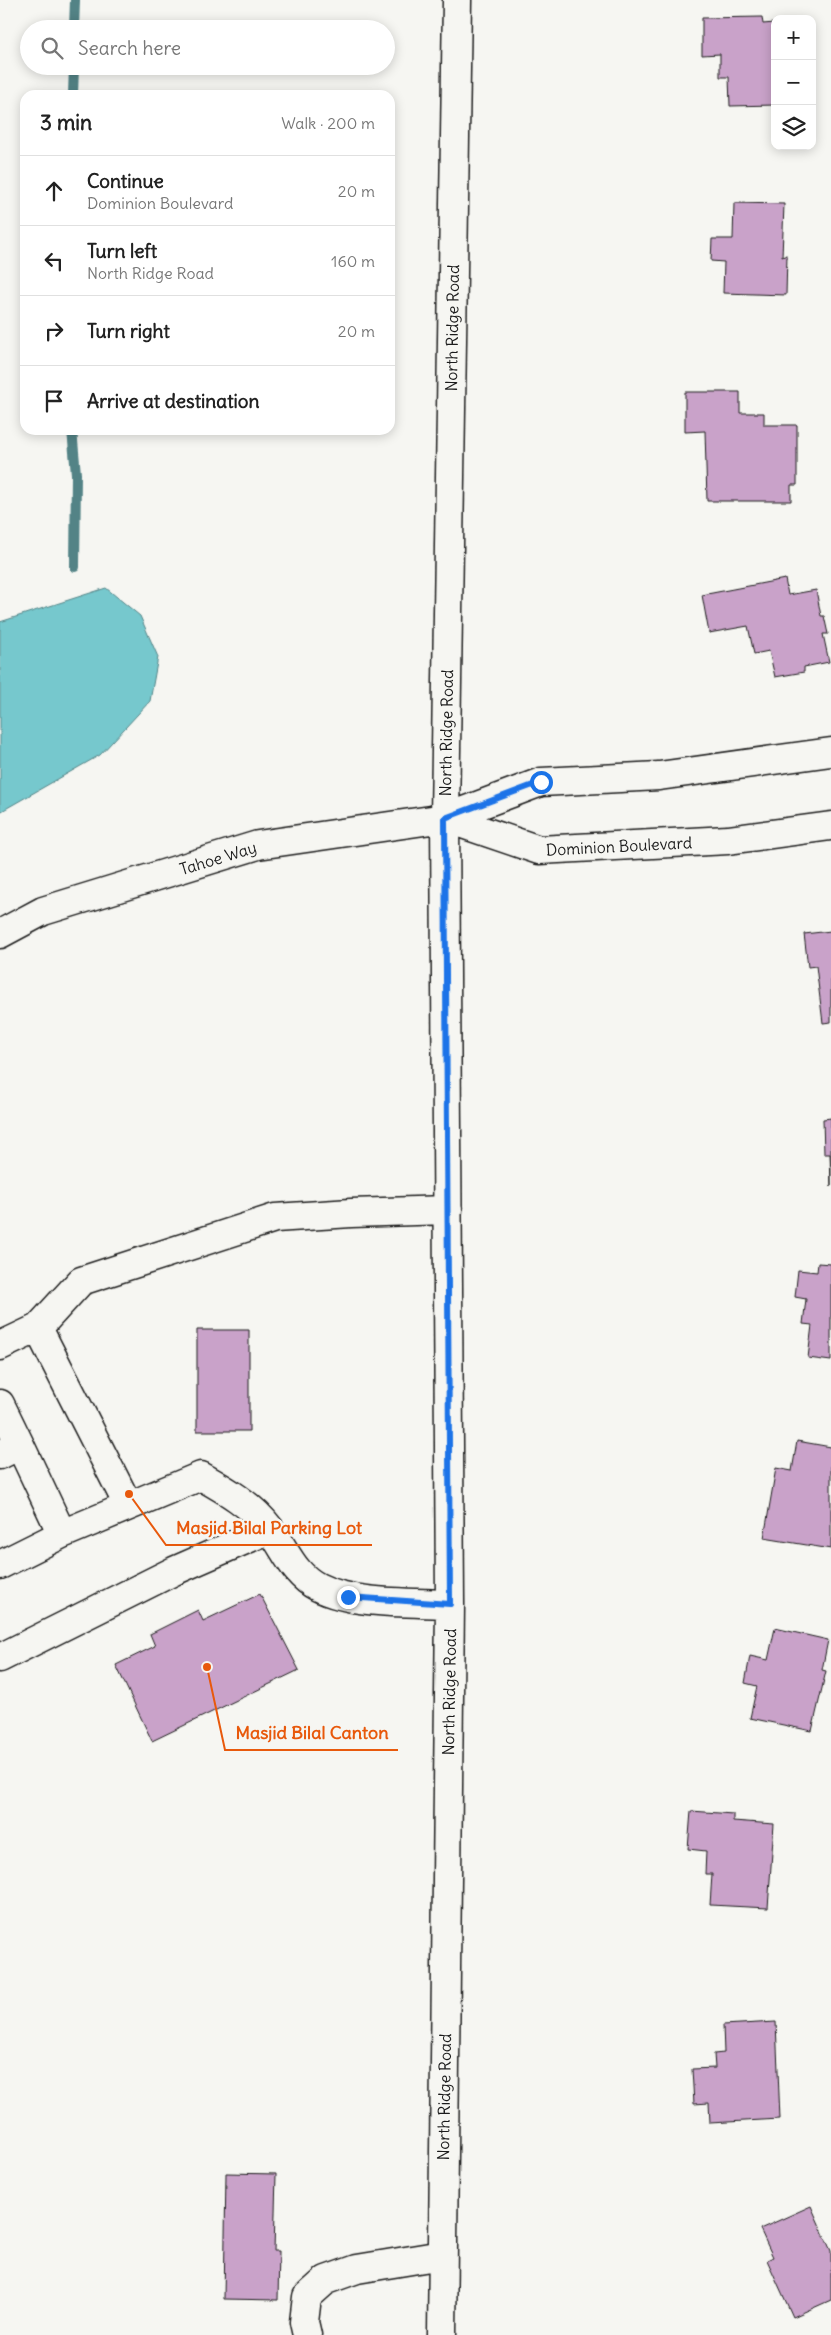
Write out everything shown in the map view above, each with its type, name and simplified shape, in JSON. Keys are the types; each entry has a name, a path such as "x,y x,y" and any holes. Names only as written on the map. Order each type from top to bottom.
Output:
{"street":[{"name":"North Ridge Road","path":"442,2335 450,1604 445,818 457,0"},
{"path":"445,818 541,782 659,776 831,752"},
{"name":"Dominion Boulevard","path":"445,818 539,850 728,840 831,826"},
{"name":"Tahoe Way","path":"0,934 43,912 258,845 445,818"},
{"path":"0,1346 38,1328 81,1281 275,1218 448,1210"},
{"path":"38,1328 128,1505"},
{"path":"0,1404 10,1450 62,1534"},
{"path":"0,1565 62,1534 200,1476 240,1489 270,1528 285,1554 301,1575 319,1587 348,1597 450,1604"},
{"path":"0,1658 174,1571 270,1528"},
{"path":"307,2335 304,2322 307,2297 326,2280 357,2268 442,2255"}],"water":[{"path":"106,588 140,616 158,657 150,701 100,755 0,812 0,622"}],"building":[{"path":"762,17 763,24 771,23 771,105 730,106 729,77 720,77 720,54 702,55 702,18"},
{"path":"734,203 784,204 782,257 787,255 786,295 723,293 724,262 711,261 712,239 733,239"},
{"path":"685,392 740,392 740,413 764,413 764,425 797,425 797,485 791,485 791,501 707,501 705,431 685,432"},
{"path":"785,579 788,595 816,590 821,616 824,616 828,634 823,634 829,662 804,667 804,672 775,677 769,651 754,654 748,626 709,633 702,595"},
{"path":"831,931 831,1022 823,1023 816,966 808,967 804,934"},
{"path":"831,1118 831,1186 830,1154 824,1154 823,1119"},
{"path":"818,1263 831,1264 831,1361 808,1358 812,1325 803,1324 806,1299 795,1297 798,1270 817,1272"},
{"path":"197,1330 249,1330 249,1431 197,1431"},
{"path":"797,1441 831,1447 831,1549 764,1538 776,1468 792,1471"},
{"path":"260,1594 299,1670 152,1741 116,1665 155,1646 150,1634 198,1610 203,1621"},
{"path":"775,1628 828,1640 822,1670 826,1671 812,1731 750,1718 757,1686 745,1683 750,1656 768,1660"},
{"path":"691,1811 733,1814 733,1821 774,1824 768,1908 710,1905 712,1874 705,1874 706,1851 688,1849"},
{"path":"776,2022 780,2119 710,2123 709,2103 694,2104 692,2069 715,2068 714,2054 724,2053 723,2025"},
{"path":"226,2173 276,2174 274,2251 279,2251 278,2300 224,2299"},
{"path":"811,2206 831,2251 831,2300 793,2317 767,2260 773,2257 760,2229"}],"waterway":[{"path":"74,20 75,0"},
{"path":"73,90 74,75"},
{"path":"72,435 76,474 75,567"}],"place":[{"name":"Masjid Bilal Parking Lot","path":"129,1494"},
{"name":"Masjid Bilal Canton","path":"207,1667"}],"route":[{"path":"348,1597 450,1604 445,818 541,782"}]}
